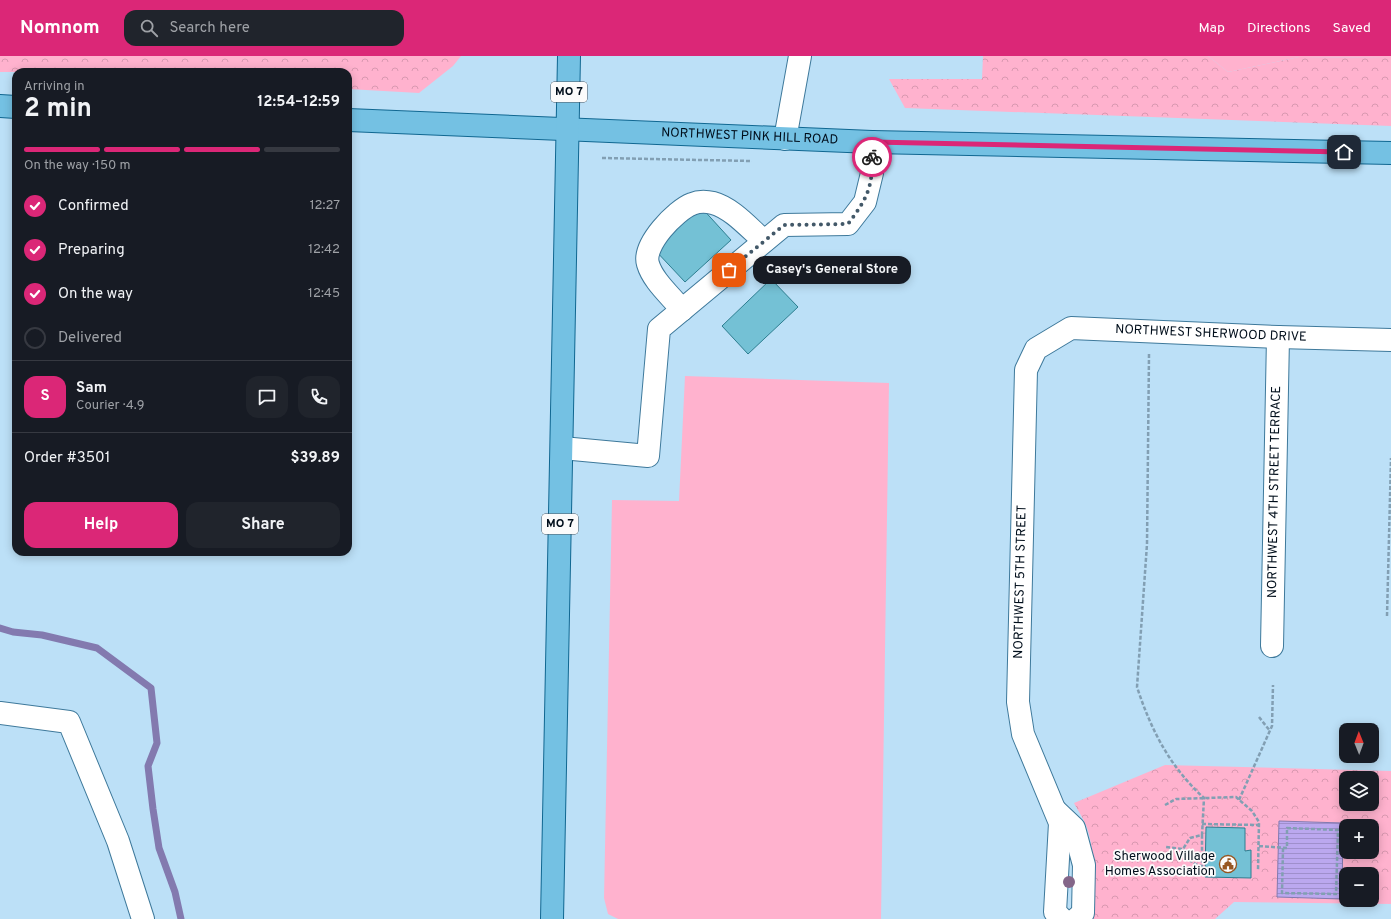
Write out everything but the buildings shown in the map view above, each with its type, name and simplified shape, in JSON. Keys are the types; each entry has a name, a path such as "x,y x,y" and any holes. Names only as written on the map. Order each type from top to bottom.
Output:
{"main road":[{"name":"MO 7","path":"552,919 569,56"},
{"path":"0,106 12,107"},
{"name":"NORTHWEST PINK HILL ROAD","path":"352,120 872,142 1391,153"}],"street":[{"path":"785,139 800,56"},
{"path":"562,448 648,456 659,329 784,225 848,224 865,202 872,173 872,142"},
{"path":"682,310 652,273 647,263 650,243 657,234 681,211 691,204 701,201 715,204 737,218 764,241"},
{"name":"NORTHWEST SHERWOOD DRIVE","path":"1036,349 1071,328 1278,337 1391,340"},
{"name":"NORTHWEST 4TH STREET TERRACE","path":"1272,646 1278,337"},
{"name":"NORTHWEST 5TH STREET","path":"1036,349 1026,370 1018,702 1023,734 1060,823 1055,912 1062,919"},
{"path":"0,713 69,722 118,841 143,919"},
{"name":"NORTHWEST 5TH STREET","path":"1056,811 1074,828 1084,865 1083,913 1076,919"}],"path":[{"path":"602,158 757,161"},
{"path":"1149,331 1147,544 1137,687 1144,709 1162,747 1186,782 1204,798"},
{"path":"1387,616 1391,458"},
{"path":"1239,800 1272,726 1273,685"},
{"path":"1259,717 1270,731"},
{"path":"1165,805 1176,799 1236,797 1252,811 1259,822 1258,871"},
{"path":"1183,849 1187,858 1196,865 1202,866 1202,824 1204,798"},
{"path":"1202,824 1259,825"},
{"path":"1259,846 1287,848 1288,828 1338,830 1336,894 1282,892 1283,848"},
{"path":"1183,849 1190,838 1202,835"},
{"path":"1166,848 1183,849"}],"green space":[{"path":"0,56 461,56 453,66 419,93 352,89 352,68 12,68 12,72 0,72"},
{"path":"983,56 1208,56 1228,72 1299,57 1391,58 1391,126 905,108 889,79 982,79"},
{"path":"1208,56 1391,56 1391,58 1299,57 1228,72"},
{"path":"685,376 889,383 881,919 618,919 608,914 604,898 612,500 679,501"},
{"path":"1165,765 1391,771 1391,904 1379,904 1379,867 1339,867 1339,903 1234,902 1215,919 1091,919 1093,861 1090,839 1083,818 1074,803"}],"shaded area":[{"path":"1279,821 1339,823 1339,859 1343,859 1342,867 1339,867 1339,899 1277,897"}],"waterway":[{"path":"0,628 13,632 42,635 97,648 151,688 157,743 148,766 153,809 159,848 175,892 181,919"}],"way so far":[{"path":"729,270 784,225 848,224 865,202 872,173 872,157"}],"place":[{"name":"Casey's General Store","path":"729,270"},
{"name":"Sherwood Village Homes Association","path":"1228,864"}],"route":[{"path":"872,157 872,142 1344,152"}]}
